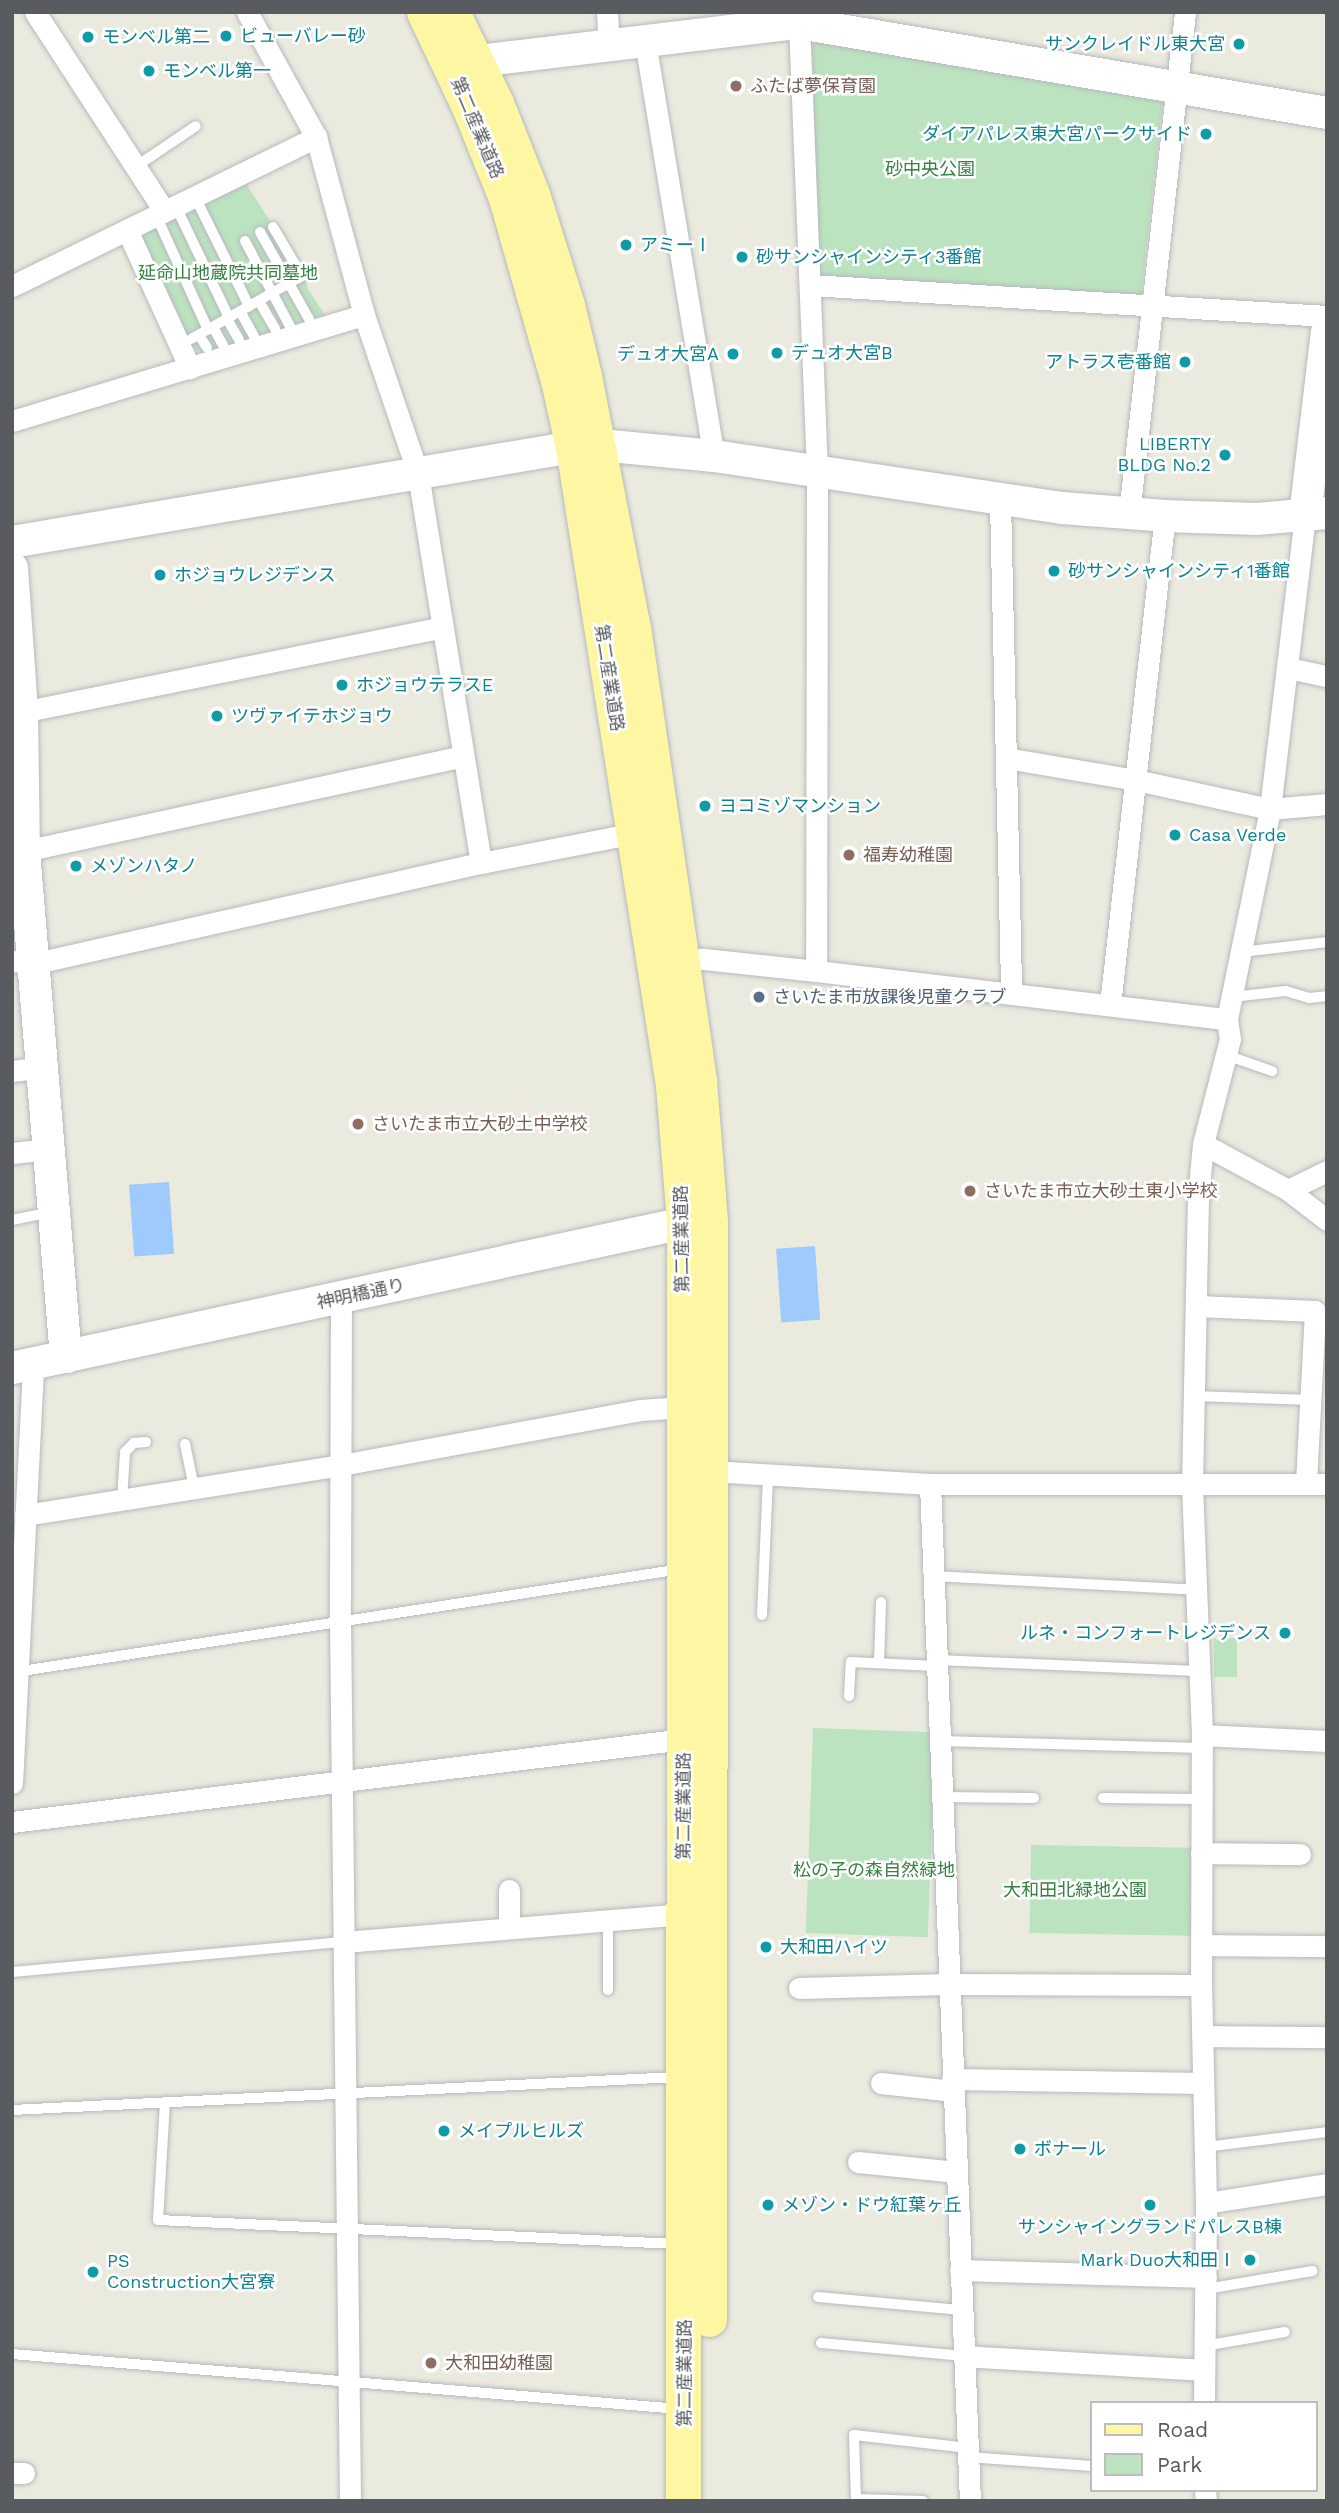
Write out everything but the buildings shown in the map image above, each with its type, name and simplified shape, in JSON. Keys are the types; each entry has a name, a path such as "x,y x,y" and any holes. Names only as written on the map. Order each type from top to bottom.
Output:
{"main road":[{"name":"第二産業道路","path":"424,12 463,62 513,144 554,259 586,446 635,833 673,1085 697,1222 709,1471 697,1913 707,2501"},
{"name":"第二産業道路","path":"452,12 463,62"},
{"name":"第二産業道路","path":"586,446 633,627 699,1081 697,1222 683,1407 684,1739 697,1913 683,2076 683,2501"}],"street":[{"path":"34,12 168,216"},
{"path":"247,12 316,137 365,314 418,474 481,863"},
{"path":"607,12 610,45"},
{"path":"1129,514 1185,12"},
{"path":"463,62 645,41 800,18 1327,113"},
{"path":"800,18 817,473 816,971"},
{"path":"645,41 714,456"},
{"path":"12,286 127,230 168,216 316,137"},
{"path":"127,230 190,368"},
{"path":"810,285 1327,316"},
{"path":"12,421 190,368 285,332 365,314"},
{"path":"1204,2401 1206,2203 1201,1985 1202,1742 1192,1484 1198,1197 1203,1144 1230,1039 1227,1019 1270,809 1288,668 1316,514 1327,332"},
{"path":"12,542 586,446 714,456 1000,499 1129,514 1256,519 1316,514"},
{"path":"1000,499 1011,993"},
{"path":"1110,1005 1165,516"},
{"path":"12,568 22,712 18,850 24,962 44,1067 66,1357"},
{"path":"22,712 443,627"},
{"path":"1288,668 1327,676"},
{"path":"18,850 463,756"},
{"path":"1006,758 1136,780 1270,809 1327,804"},
{"path":"24,962 481,863 635,833"},
{"path":"682,960 704,959 816,971 1227,1019"},
{"path":"12,1071 44,1067"},
{"path":"1203,1144 1288,1190 1327,1220"},
{"path":"12,1153 50,1149"},
{"path":"1288,1190 1327,1171"},
{"name":"神明橋通り","path":"22,1366 697,1222"},
{"path":"341,1298 340,1621 350,2501"},
{"path":"709,1471 930,1484 1316,1484 1311,1401 1315,1311 1196,1306"},
{"path":"12,1783 22,1366"},
{"path":"19,1516 341,1465 641,1410 683,1407"},
{"path":"930,1484 970,2501"},
{"path":"12,1822 684,1739"},
{"path":"1202,1742 1327,1741"},
{"path":"1201,1853 1300,1854"},
{"path":"509,1890 509,1928"},
{"path":"344,1942 697,1913"},
{"path":"1201,1945 1327,1946"},
{"path":"799,1987 948,1984 1201,1985"},
{"path":"1203,2036 1327,2037"},
{"path":"881,2083 1203,2083"},
{"path":"858,2162 956,2172"},
{"path":"1206,2203 1327,2184"},
{"path":"960,2270 1206,2283"},
{"path":"964,2356 1204,2370"}],"lane":[{"path":"135,167 196,126"},
{"path":"199,205 249,306 254,336"},
{"path":"168,216 239,340"},
{"path":"168,216 207,348"},
{"path":"203,333 302,276 273,227"},
{"path":"260,232 288,284 307,307"},
{"path":"246,241 273,293 285,332"},
{"path":"255,258 282,242"},
{"path":"249,306 285,332"},
{"path":"203,333 223,345"},
{"path":"1241,952 1327,942"},
{"path":"1232,997 1286,991 1309,998 1327,996"},
{"path":"1226,1055 1272,1071"},
{"path":"12,1220 55,1212"},
{"path":"1194,1396 1311,1401"},
{"path":"121,1500 125,1452 134,1443 146,1442"},
{"path":"185,1444 194,1488"},
{"path":"762,1615 768,1475"},
{"path":"15,1672 684,1569"},
{"path":"933,1576 1196,1590"},
{"path":"879,1664 881,1602"},
{"path":"849,1696 850,1662 1199,1671"},
{"path":"939,1741 1202,1742"},
{"path":"941,1797 1034,1798"},
{"path":"1103,1798 1201,1799"},
{"path":"608,1920 608,1990"},
{"path":"12,1972 344,1942"},
{"path":"12,2110 683,2076"},
{"path":"165,2102 158,2220 685,2245"},
{"path":"1205,2147 1327,2132"},
{"path":"1206,2283 1312,2271"},
{"path":"818,2297 962,2310"},
{"path":"1204,2346 1285,2332"},
{"path":"821,2343 964,2356"},
{"path":"12,2354 685,2410"},
{"path":"923,2501 856,2499 854,2435 968,2453 1090,2466"}],"green space":[{"name":"砂中央公園","path":"812,37 1164,89 1141,295 818,276"},
{"name":"延命山地蔵院共同墓地","path":"245,182 302,271 308,289 325,315 202,352 194,349 143,239 146,229"},
{"path":"1214,1638 1237,1638 1237,1677 1214,1677"},
{"name":"松の子の森自然緑地","path":"813,1728 935,1732 928,1937 806,1933"},
{"name":"大和田北緑地公園","path":"1031,1845 1193,1848 1191,1936 1029,1933"}],"water":[{"path":"169,1182 174,1254 134,1257 129,1185"},
{"path":"815,1246 820,1320 781,1323 776,1249"}],"place":[{"name":"ビューバレー砂","path":"226,36"},
{"name":"モンベル第二","path":"88,37"},
{"name":"サンクレイドル東大宮","path":"1239,44"},
{"name":"モンベル第一","path":"149,71"},
{"name":"ふたば夢保育園","path":"736,86"},
{"name":"ダイアパレス東大宮パークサイド","path":"1206,134"},
{"name":"アミーⅠ","path":"626,245"},
{"name":"砂サンシャインシティ3番館","path":"742,257"},
{"name":"デュオ大宮B","path":"777,353"},
{"name":"デュオ大宮A","path":"733,354"},
{"name":"アトラス壱番館","path":"1185,362"},
{"name":"LIBERTY BLDG No.2","path":"1225,455"},
{"name":"砂サンシャインシティ1番館","path":"1054,571"},
{"name":"ホジョウレジデンス","path":"160,575"},
{"name":"ホジョウテラスE","path":"342,685"},
{"name":"ツヴァイテホジョウ","path":"217,716"},
{"name":"ヨコミゾマンション","path":"705,806"},
{"name":"Casa Verde","path":"1175,835"},
{"name":"福寿幼稚園","path":"849,855"},
{"name":"メゾンハタノ","path":"76,866"},
{"name":"さいたま市放課後児童クラブ","path":"759,997"},
{"name":"さいたま市立大砂土中学校","path":"358,1124"},
{"name":"さいたま市立大砂土東小学校","path":"970,1191"},
{"name":"ルネ・コンフォートレジデンス","path":"1285,1633"},
{"name":"大和田ハイツ","path":"766,1947"},
{"name":"メイプルヒルズ","path":"444,2131"},
{"name":"ボナール","path":"1020,2149"},
{"name":"メゾン・ドウ紅葉ヶ丘","path":"768,2205"},
{"name":"サンシャイングランドパレスB棟","path":"1150,2205"},
{"name":"Mark Duo大和田Ⅰ","path":"1250,2260"},
{"name":"PS Construction大宮寮","path":"93,2272"},
{"name":"大和田幼稚園","path":"431,2363"}]}
